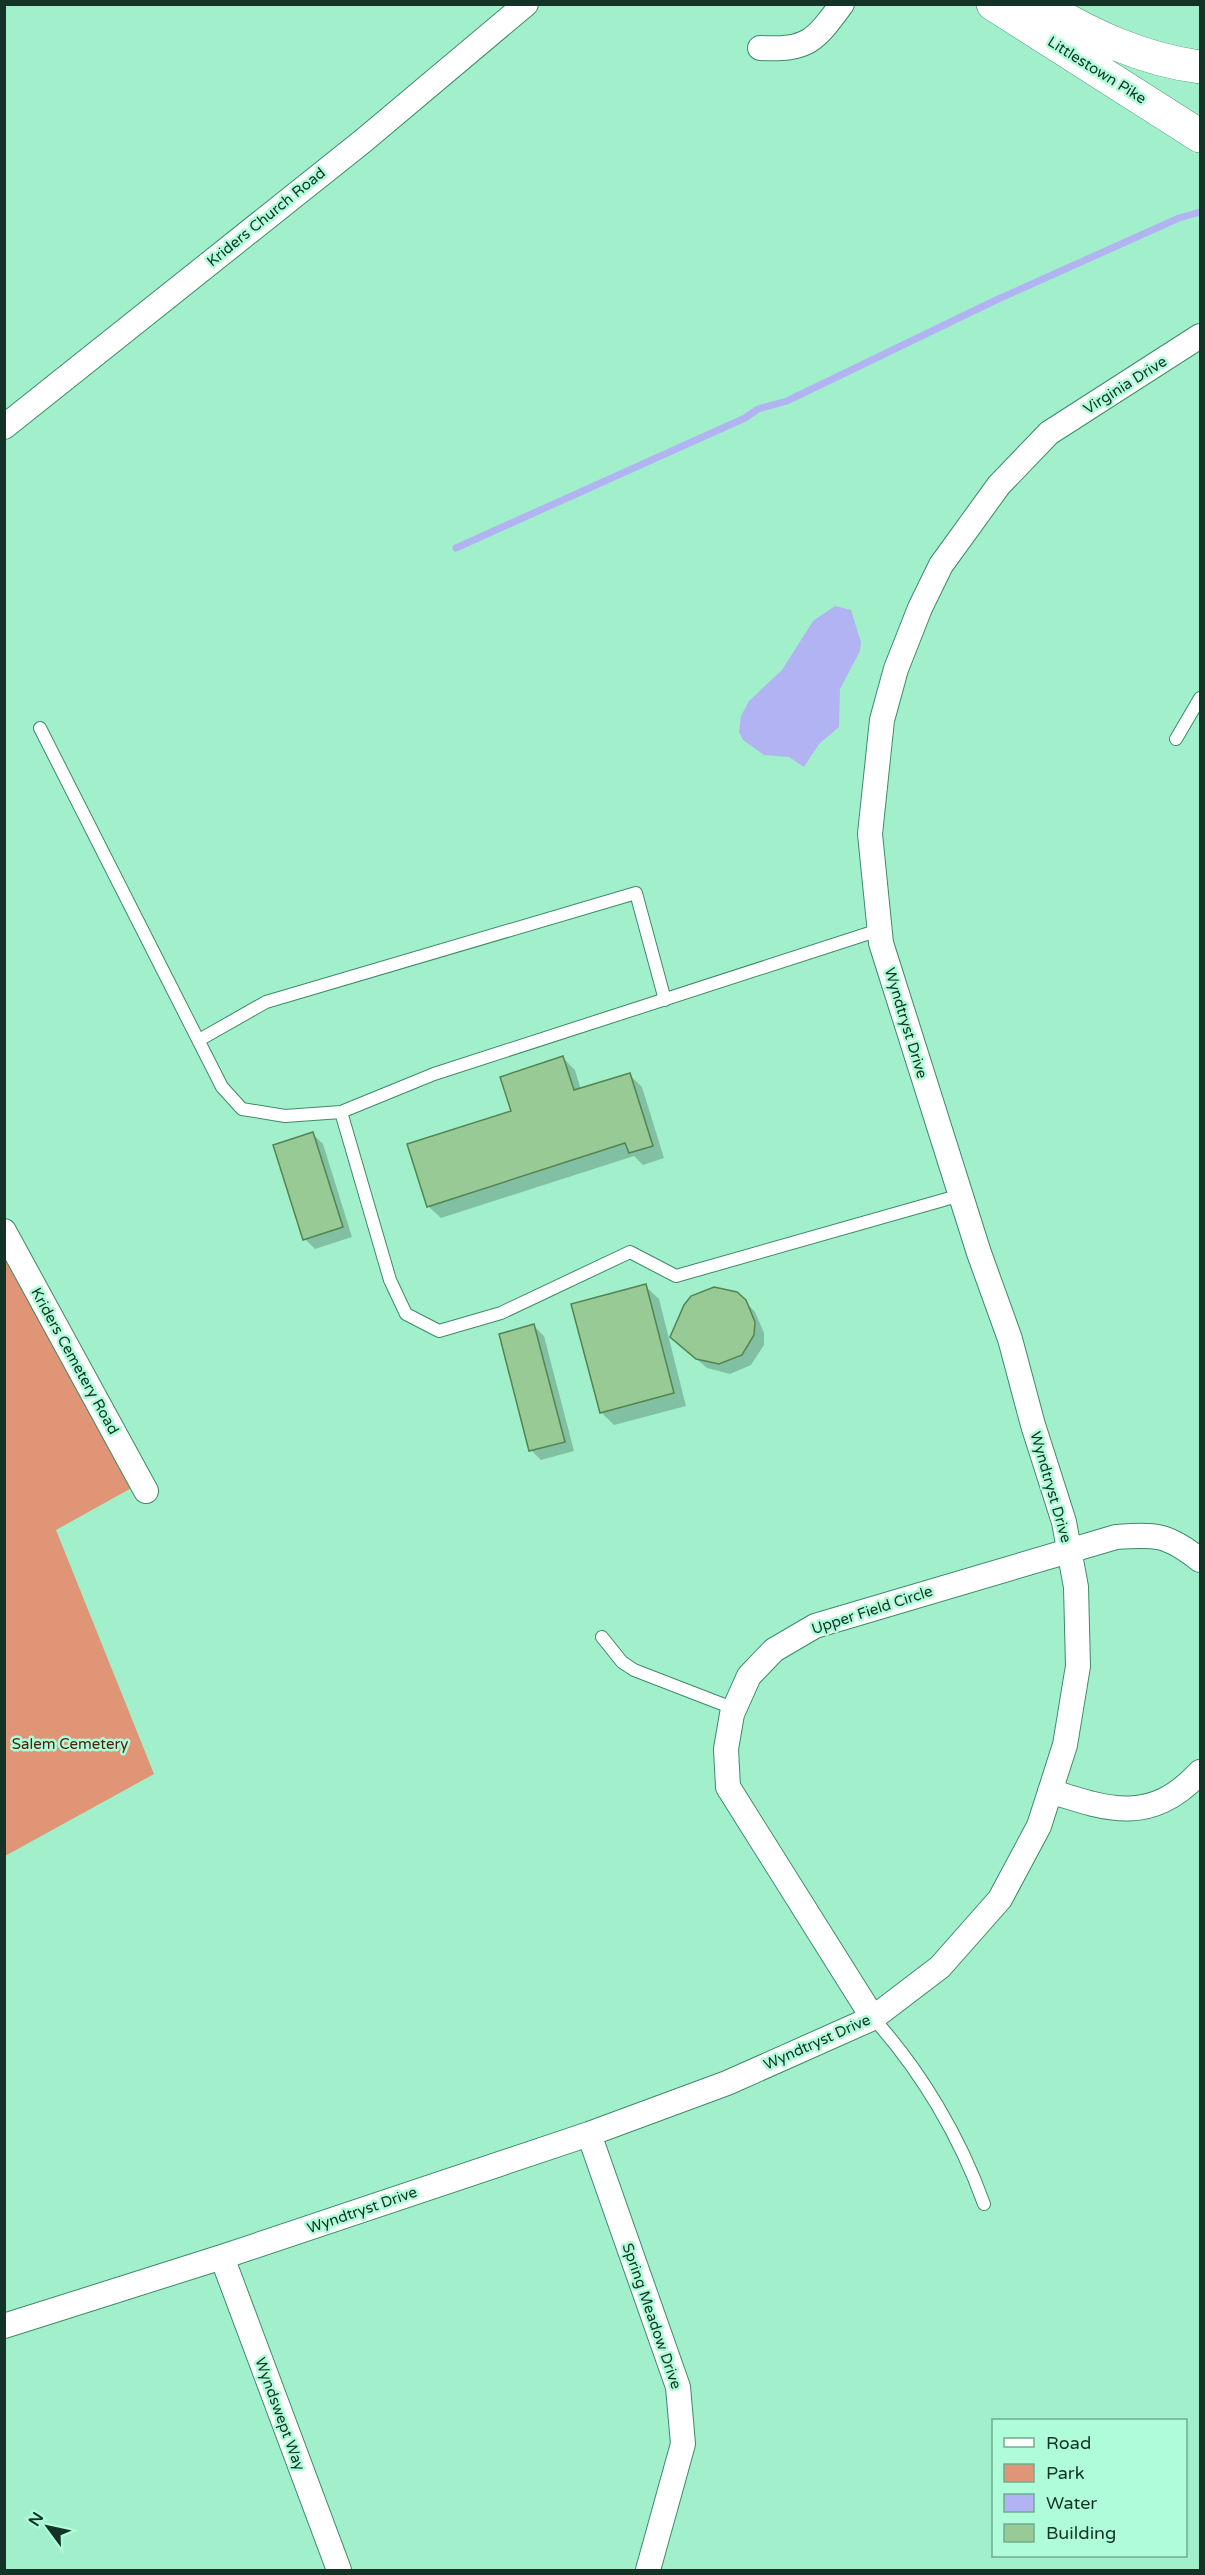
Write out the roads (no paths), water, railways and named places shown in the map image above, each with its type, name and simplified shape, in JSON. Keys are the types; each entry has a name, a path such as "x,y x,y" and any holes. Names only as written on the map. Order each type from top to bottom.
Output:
{"highway":[{"name":"Littlestown Pike","path":"993,4 1200,136"},
{"path":"1039,4 1108,42 1149,56 1200,67"}],"street":[{"name":"Kriders Church Road","path":"4,427 363,141 526,4"},
{"path":"760,48 789,49 805,45 817,36 842,4"},
{"name":"Virginia Drive","path":"1049,434 1200,336"},
{"name":"Wyndtryst Drive","path":"4,2326 222,2257 589,2134 727,2083 873,2018 940,1967 1000,1899 1039,1826 1065,1745 1078,1666 1076,1587 1064,1521 1033,1425 1010,1339 911,1042 879,930 870,834 882,720 896,669 920,608 941,565 999,485 1049,434"},
{"name":"Kriders Cemetery Road","path":"4,1232 146,1491"},
{"name":"Upper Field Circle","path":"873,2018 728,1787 726,1749 735,1708 750,1676 774,1650 815,1626 1116,1537 1155,1534 1182,1545 1200,1560"},
{"path":"1050,1791 1111,1810 1147,1807 1182,1792 1200,1772"},
{"name":"Spring Meadow Drive","path":"589,2134 678,2387 683,2444 648,2571"},
{"name":"Wyndswept Way","path":"222,2257 339,2571"}],"lane":[{"path":"1176,739 1200,698"},
{"path":"40,728 222,1087 242,1109 285,1116 341,1112 434,1074 879,930"},
{"path":"199,1040 266,1002 636,893 664,1000"},
{"path":"341,1112 394,1289 405,1314 439,1331 501,1313 630,1252 676,1276 961,1194"},
{"path":"602,1637 621,1662 634,1670 735,1708"},
{"path":"873,2018 897,2044 941,2112 975,2180 984,2204"}],"water":[{"path":"835,606 851,610 861,642 860,651 840,689 839,727 819,744 804,767 789,757 764,755 743,740 739,732 741,716 749,701 782,670 813,621"}],"waterway":[{"path":"456,548 745,418 758,409 787,401 994,301 1179,218 1200,212"}],"park label":[{"name":"Salem Cemetery","path":"70,1744"}]}
